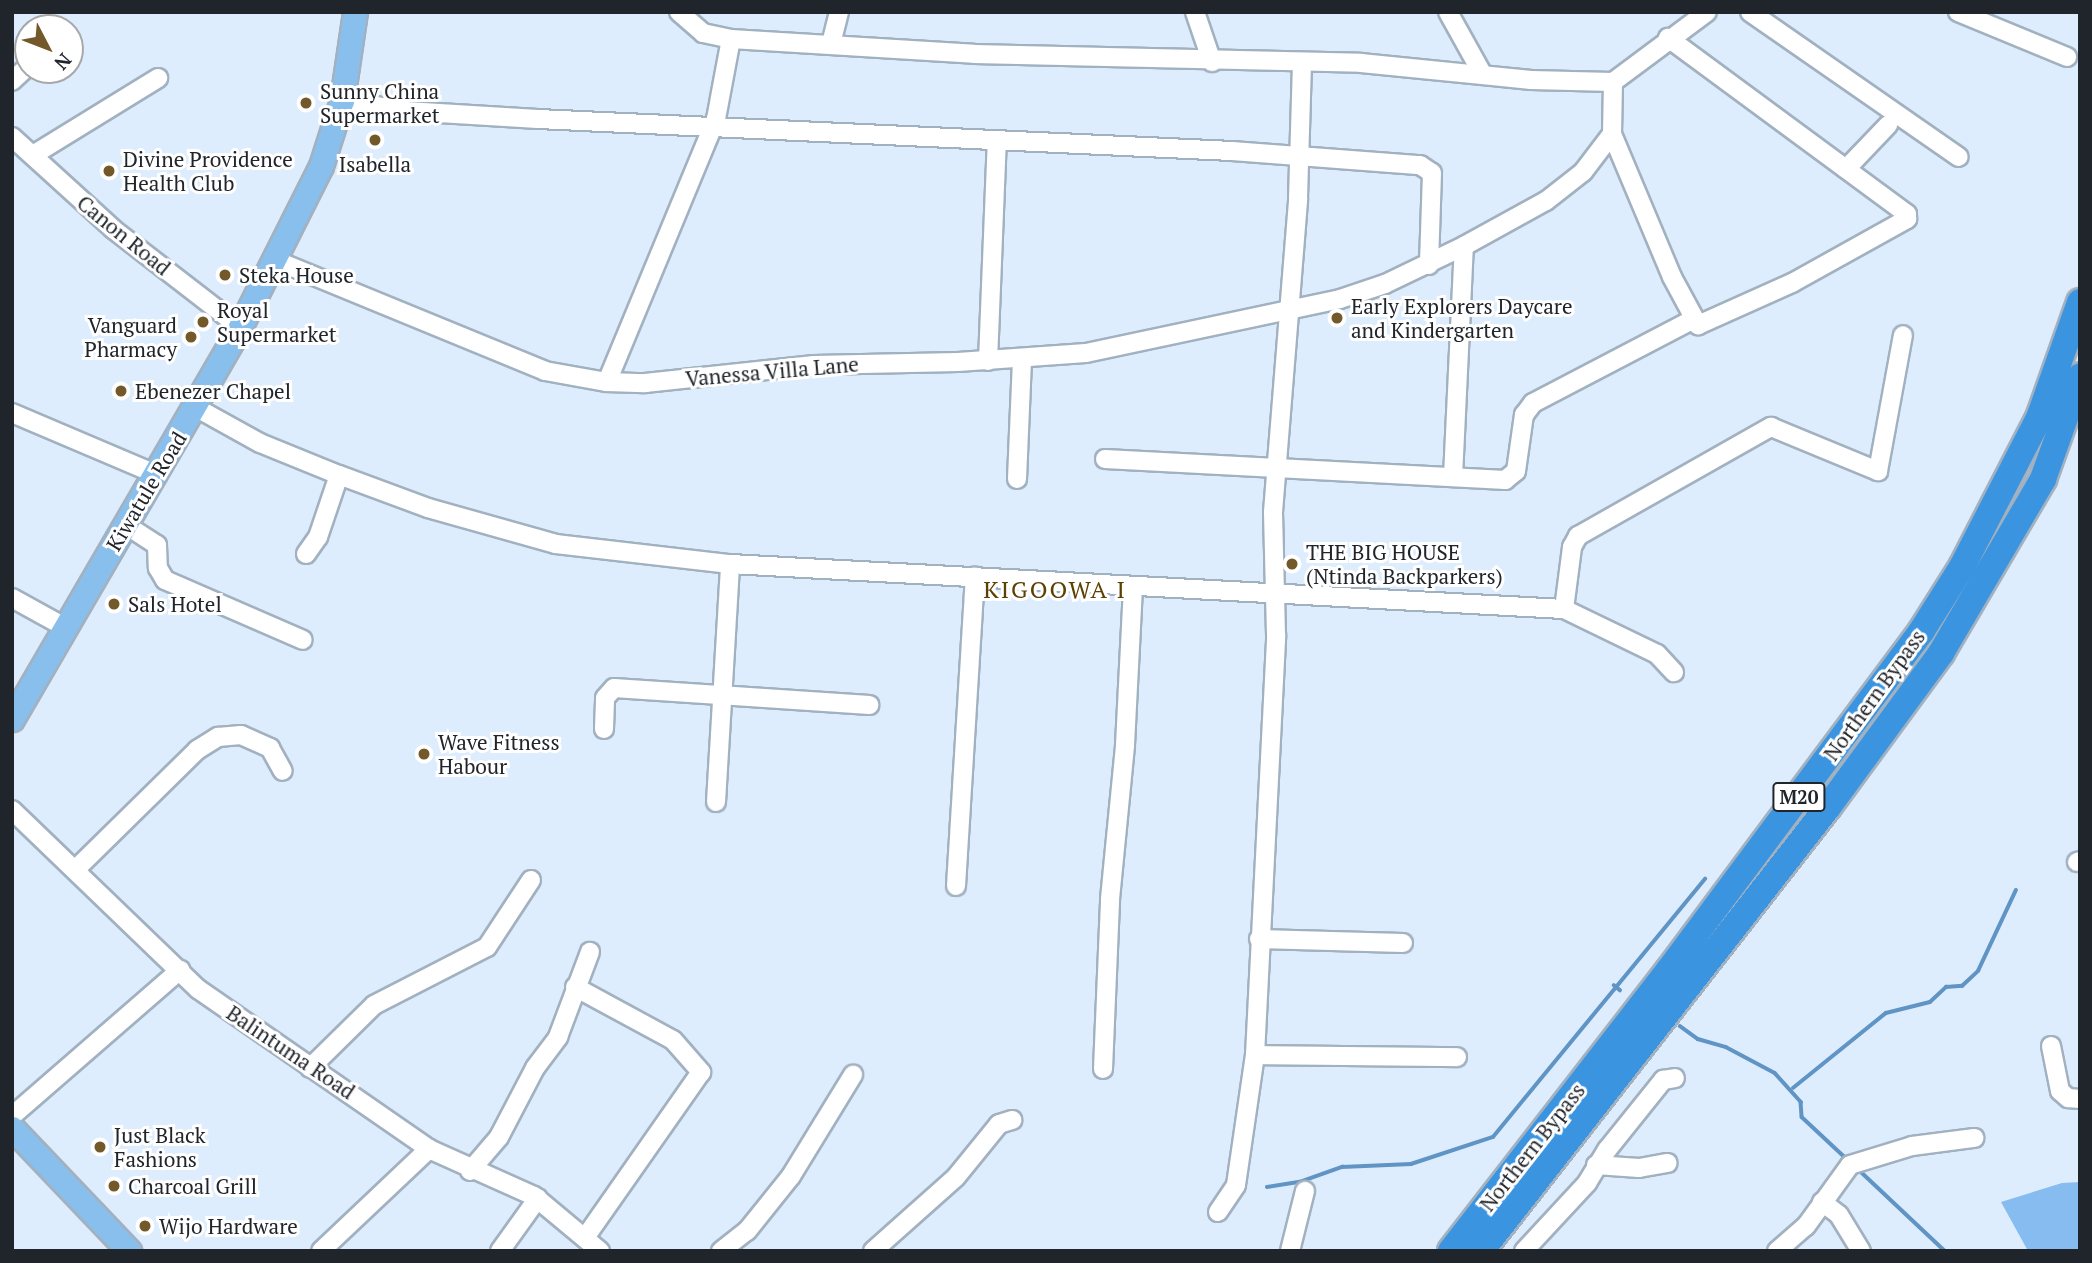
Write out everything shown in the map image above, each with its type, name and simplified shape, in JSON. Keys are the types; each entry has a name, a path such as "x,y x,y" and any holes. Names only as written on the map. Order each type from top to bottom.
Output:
{"highway":[{"name":"Northern Bypass","path":"1451,1251 1670,970 1921,632 1962,567 2039,418 2080,302"},
{"name":"Northern Bypass","path":"1481,1251 1828,807 1941,653 2043,479 2080,376"}],"main road":[{"name":"Kiwatule Road","path":"12,719 63,626 126,525 240,327 321,166 342,100 355,12"},
{"path":"12,1128 129,1251"}],"street":[{"path":"679,12 703,33 731,39 1212,62 1302,62 1613,82 1668,38 1707,12"},
{"path":"831,44 839,12"},
{"path":"1195,12 1212,62"},
{"path":"1448,12 1483,75"},
{"path":"1750,12 1959,157"},
{"path":"1958,12 2067,57"},
{"path":"1613,82 1612,134 1692,320 1703,325 1728,315 1906,220 1907,214 1668,38"},
{"path":"607,382 719,110 731,39"},
{"path":"1218,1212 1236,1185 1255,1055 1274,682 1272,593 1277,466 1299,157 1302,62"},
{"path":"33,155 158,78"},
{"path":"342,100 406,111 711,129 1299,157 1429,169 1429,265"},
{"path":"1846,169 1888,125"},
{"name":"Vanessa Villa Lane","path":"275,260 545,371 607,382 645,383 814,365 988,361 1086,353 1340,299 1429,265 1564,187 1595,161 1612,134"},
{"name":"Canon Road","path":"12,137 113,229 240,327"},
{"path":"988,361 997,141"},
{"path":"1453,477 1464,246"},
{"path":"1105,459 1510,479 1516,471 1528,408 1692,320"},
{"path":"1564,610 1572,547 1578,536 1771,427 1878,471 1903,335"},
{"path":"1017,479 1023,358"},
{"path":"195,407 260,443 339,475 428,508 556,544 730,564 1564,610 1657,654 1674,672"},
{"path":"12,413 156,474"},
{"path":"306,554 318,537 339,475"},
{"path":"126,525 157,545 158,568 165,580 303,640"},
{"path":"716,802 725,695 730,564"},
{"path":"956,886 975,577"},
{"path":"1103,1069 1110,900 1133,588"},
{"path":"12,598 63,626"},
{"path":"604,729 605,698 614,688 869,705"},
{"path":"76,869 197,750 218,737 241,735 270,748 283,771"},
{"name":"Balintuma Road","path":"12,810 198,989 429,1149 470,1171 538,1198 586,1236 600,1251"},
{"path":"310,1068 374,1005 487,947 531,880"},
{"path":"1259,939 1403,943"},
{"path":"470,1171 499,1137 535,1068 558,1037 590,952"},
{"path":"12,1116 180,970"},
{"path":"575,987 673,1040 701,1072 586,1236"},
{"path":"2051,1046 2060,1091 2068,1098 2080,1099"},
{"path":"1255,1055 1457,1057"},
{"path":"721,1251 747,1231 791,1176 853,1075"},
{"path":"1524,1251 1587,1183 1595,1166 1663,1080 1675,1078"},
{"path":"873,1251 956,1177 999,1124 1012,1120"},
{"path":"1777,1251 1806,1226 1850,1165 1912,1146 1974,1138"},
{"path":"321,1251 345,1243 429,1149"},
{"path":"1595,1166 1639,1168 1668,1163"},
{"path":"1290,1251 1305,1191"},
{"path":"500,1251 538,1198"},
{"path":"1822,1202 1839,1215 1861,1251"}],"shaded area":[{"path":"2080,1182 2080,1251 2028,1251 2001,1202 2062,1183"}],"waterway":[{"path":"1267,1187 1300,1182 1342,1167 1411,1164 1493,1137 1705,879"},
{"path":"1793,1088 1886,1013 1930,1002 1946,987 1962,986 1978,971 2016,890"},
{"path":"1614,985 1620,990"},
{"path":"1680,1026 1698,1039 1726,1047 1775,1073 1801,1102 1802,1117 1849,1161"},
{"path":"1857,1168 1945,1251"}],"place":[{"name":"Sunny China Supermarket","path":"306,103"},
{"name":"Isabella","path":"375,140"},
{"name":"Divine Providence Health Club","path":"109,171"},
{"name":"Steka House","path":"225,275"},
{"name":"Early Explorers Daycare and Kindergarten","path":"1337,318"},
{"name":"Royal Supermarket","path":"203,322"},
{"name":"Vanguard Pharmacy","path":"191,337"},
{"name":"Ebenezer Chapel","path":"121,391"},
{"name":"THE BIG HOUSE (Ntinda Backparkers)","path":"1292,564"},
{"name":"Sals Hotel","path":"114,604"},
{"name":"Wave Fitness Habour","path":"424,754"},
{"name":"Just Black Fashions","path":"100,1147"},
{"name":"Charcoal Grill","path":"114,1186"},
{"name":"Wijo Hardware","path":"145,1226"}],"district":[{"name":"KIGOOWA I","path":"1055,590"}]}
